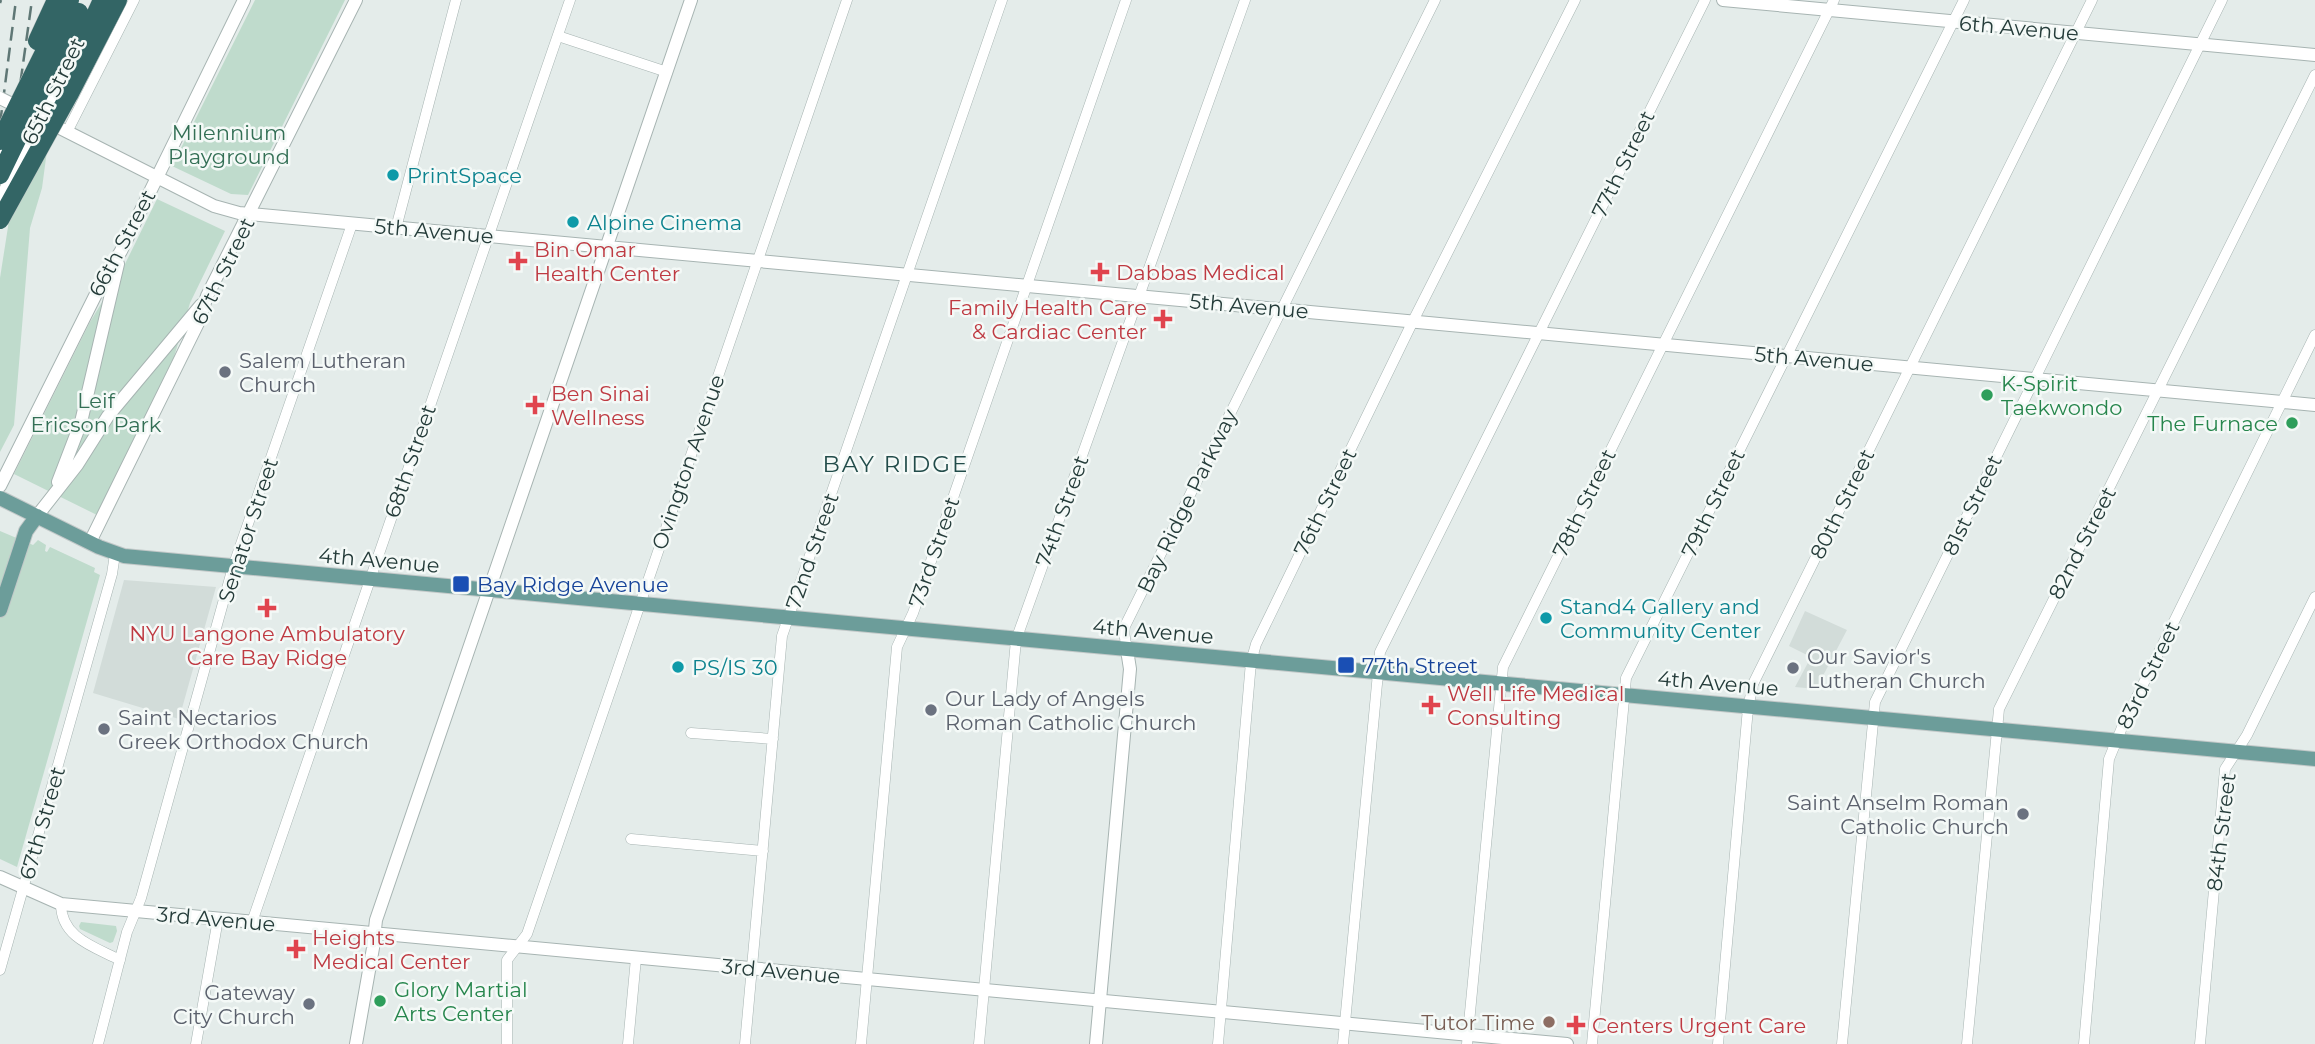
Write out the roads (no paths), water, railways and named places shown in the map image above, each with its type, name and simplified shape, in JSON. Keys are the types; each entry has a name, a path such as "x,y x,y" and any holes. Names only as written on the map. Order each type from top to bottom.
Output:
{"highway":[{"path":"0,220 103,0"},
{"path":"0,220 69,96 118,0"},
{"path":"0,123 73,8"},
{"path":"0,141 73,8"},
{"path":"0,175 73,8"}],"main road":[{"name":"65th Street","path":"0,154 73,8"},
{"name":"65th Street","path":"0,203 43,119 73,8"},
{"name":"4th Avenue","path":"0,498 124,556 2315,760"},
{"path":"0,610 26,531 37,516"}],"street":[{"name":"65th Street","path":"68,132 134,0"},
{"name":"66th Street","path":"0,486 103,280 121,251 244,0"},
{"name":"67th Street","path":"90,542 199,321 207,296 356,0"},
{"path":"396,228 456,0"},
{"name":"68th Street","path":"252,922 570,0"},
{"path":"356,1044 376,920 691,0"},
{"name":"Ovington Avenue","path":"507,1044 507,960 527,934 847,0"},
{"name":"72nd Street","path":"745,1044 782,636 1002,0"},
{"name":"73rd Street","path":"862,1044 897,647 913,613 1126,0"},
{"name":"74th Street","path":"979,1044 1016,640 1245,0"},
{"name":"Bay Ridge Parkway","path":"1096,1044 1130,669 1125,626 1436,0"},
{"name":"76th Street","path":"1218,1044 1251,662 1255,644 1413,321 1575,0"},
{"name":"77th Street","path":"1343,1044 1380,652 1705,0"},
{"name":"6th Avenue","path":"1723,0 1831,5 1953,22 2315,55"},
{"name":"79th Street","path":"1592,1044 1626,678 1964,0"},
{"name":"80th Street","path":"1718,1044 1748,708 1753,684 2092,0"},
{"name":"81st Street","path":"1842,1044 1875,702 2222,0"},
{"name":"78th Street","path":"1468,1039 1503,667 1831,5"},
{"path":"558,36 667,72"},
{"name":"82nd Street","path":"1967,1044 1999,709 2315,75"},
{"name":"5th Avenue","path":"0,98 220,208 250,214 2315,405"},
{"name":"Senator Street","path":"98,1044 127,932 136,911 233,567 352,224"},
{"path":"49,502 81,422 121,251"},
{"path":"37,516 77,465 108,416 207,296"},
{"name":"83rd Street","path":"2084,1044 2109,759 2315,335"},
{"name":"67th Street","path":"0,970 116,554"},
{"name":"84th Street","path":"2200,1044 2225,769 2247,735 2315,597"},
{"path":"691,733 773,739"},
{"path":"631,839 762,850"},
{"name":"3rd Avenue","path":"0,877 61,904 1345,1023 1468,1039 1567,1044"},
{"path":"61,904 63,918 74,937 120,960"},
{"path":"196,1044 218,919"},
{"path":"628,1044 636,958"}],"railway":[{"path":"0,124 16,0"},
{"path":"0,228 32,0"}],"place":[{"name":"PrintSpace","path":"393,175"},
{"name":"Alpine Cinema","path":"573,222"},
{"name":"Bin Omar Health Center","path":"518,261"},
{"name":"Dabbas Medical","path":"1100,272"},
{"name":"Family Health Care & Cardiac Center","path":"1163,319"},
{"name":"Salem Lutheran Church","path":"225,372"},
{"name":"K-Spirit Taekwondo","path":"1987,395"},
{"name":"Ben Sinai Wellness","path":"535,405"},
{"name":"The Furnace","path":"2292,423"},
{"name":"Bay Ridge Avenue","path":"461,584"},
{"name":"NYU Langone Ambulatory Care Bay Ridge","path":"267,608"},
{"name":"Stand4 Gallery and Community Center","path":"1546,618"},
{"name":"77th Street","path":"1346,665"},
{"name":"PS/IS 30","path":"678,667"},
{"name":"Our Savior's Lutheran Church","path":"1793,668"},
{"name":"Well Life Medical Consulting","path":"1431,705"},
{"name":"Our Lady of Angels Roman Catholic Church","path":"931,710"},
{"name":"Saint Nectarios Greek Orthodox Church","path":"104,729"},
{"name":"Saint Anselm Roman Catholic Church","path":"2023,814"},
{"name":"Heights Medical Center","path":"296,949"},
{"name":"Glory Martial Arts Center","path":"380,1001"},
{"name":"Gateway City Church","path":"309,1004"},
{"name":"Tutor Time","path":"1549,1022"},
{"name":"Centers Urgent Care","path":"1576,1025"}],"district":[{"name":"BAY RIDGE","path":"896,464"}],"park label":[{"name":"Milennium Playground","path":"229,144"},
{"name":"Leif Ericson Park","path":"96,412"}]}
